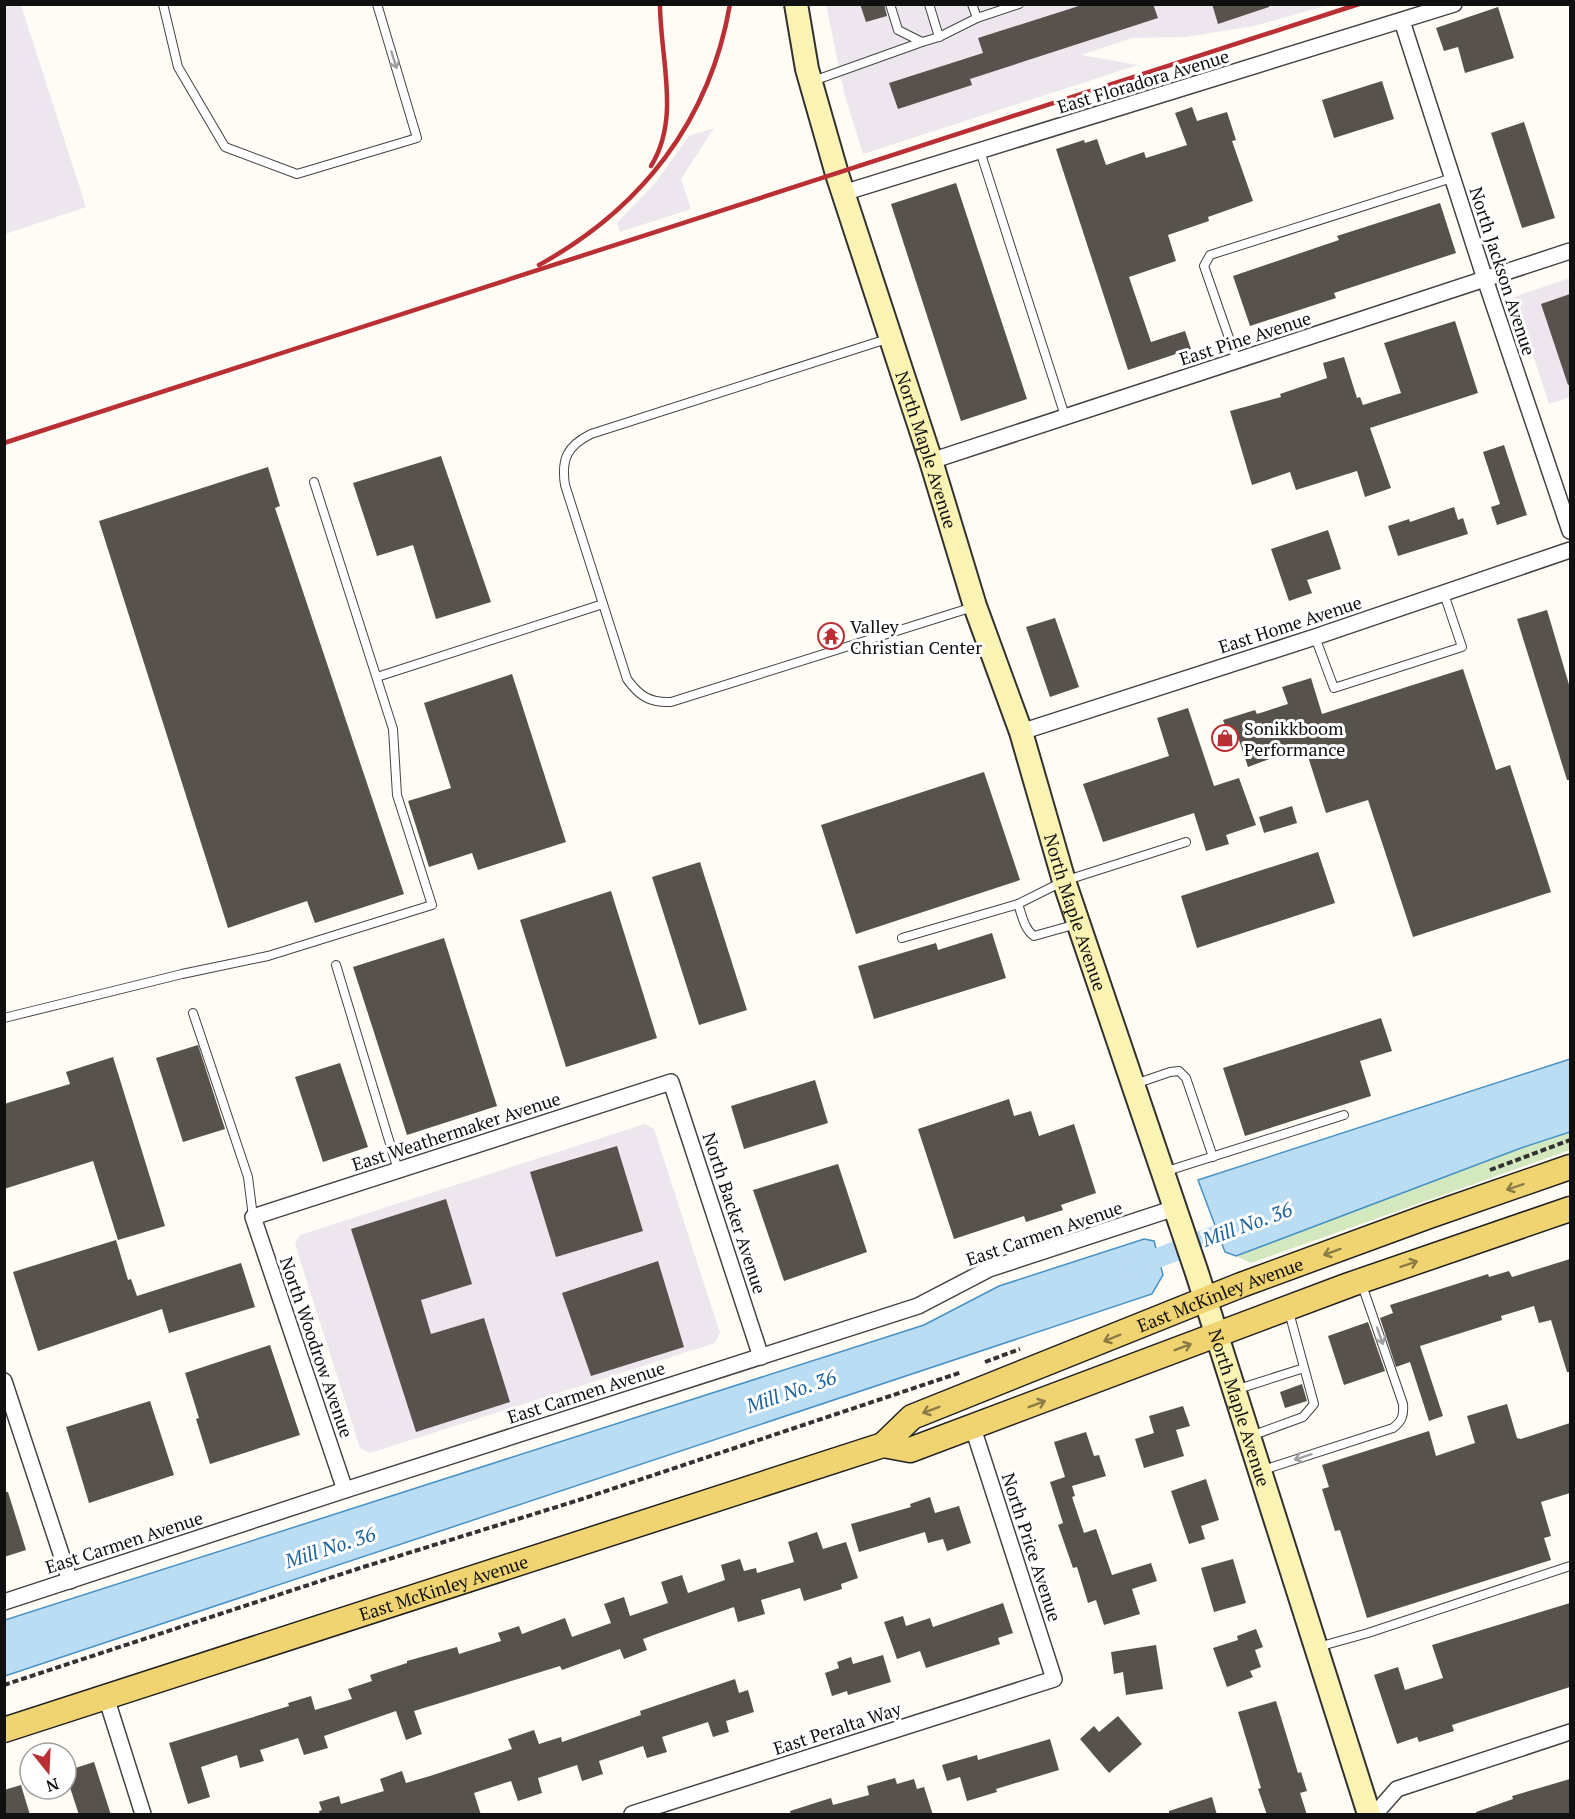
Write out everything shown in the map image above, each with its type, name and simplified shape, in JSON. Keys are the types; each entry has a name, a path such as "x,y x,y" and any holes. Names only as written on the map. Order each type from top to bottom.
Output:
{"main road":[{"name":"East McKinley Avenue","path":"4,1730 883,1445 912,1417 1205,1300 1429,1216 1570,1167"},
{"name":"East McKinley Avenue","path":"883,1445 910,1450 1288,1307 1570,1209"}],"street":[{"name":"North Maple Avenue","path":"796,4 810,81 843,193 975,606 1021,732 1064,881 1197,1273 1369,1815"},
{"name":"East Floradora Avenue","path":"843,193 1454,4"},
{"name":"North Jackson Avenue","path":"1402,21 1485,279 1570,531"},
{"name":"East Pine Avenue","path":"930,461 1238,362 1570,251"},
{"name":"East Home Avenue","path":"1021,732 1315,637 1570,550"},
{"name":"East Weathermaker Avenue","path":"253,1217 671,1082"},
{"name":"North Backer Avenue","path":"671,1082 761,1357"},
{"name":"East Carmen Avenue","path":"4,1602 918,1306 989,1269 1175,1208"},
{"name":"North Woodrow Avenue","path":"253,1217 345,1490"},
{"path":"4,1381 70,1581"},
{"name":"North Price Avenue","path":"973,1428 1054,1679"},
{"name":"East Peralta Way","path":"632,1815 1054,1679"},
{"path":"106,1697 144,1815"},
{"path":"1376,1815 1396,1789 1570,1732"}],"lane":[{"path":"163,4 178,67 225,147 297,174 417,138 377,4"},
{"path":"890,4 898,30 922,42"},
{"path":"928,4 939,37"},
{"path":"972,4 977,18"},
{"path":"810,81 939,37 977,18 1015,5"},
{"path":"980,151 1065,416"},
{"path":"1238,362 1204,266 1210,255 1452,178"},
{"path":"890,338 591,434 579,440 565,458 563,473 565,485 627,679 644,697 657,702 671,702 975,606"},
{"path":"4,1018 182,974 268,956 432,905 397,795 393,729 314,482"},
{"path":"1315,637 1334,688 1462,647 1444,594"},
{"path":"377,677 603,604"},
{"path":"902,938 1018,904 1064,881 1186,842"},
{"path":"1018,904 1026,927 1034,936 1079,924"},
{"path":"336,965 398,1170"},
{"path":"193,1013 248,1177 253,1217"},
{"path":"1133,1084 1179,1071 1186,1078 1213,1156"},
{"path":"1163,1172 1344,1115"},
{"path":"1260,1471 1393,1428 1400,1422 1404,1414 1404,1404 1361,1281"},
{"path":"1249,1437 1303,1417 1314,1404 1288,1307"},
{"path":"1234,1390 1304,1368"},
{"path":"1316,1647 1368,1633 1570,1566"}],"path":[{"path":"982,1363 1022,1348"},
{"path":"4,1685 360,1568 579,1500 963,1371"}],"shaded area":[{"path":"4,5 21,5 86,207 5,234"},
{"path":"826,5 1328,5 1254,26 1186,37 1132,38 1081,55 1138,65 863,154 845,96"},
{"path":"714,128 681,179 691,209 620,232 617,223 656,182 689,136"},
{"path":"1570,278 1570,397 1549,404 1514,297"},
{"path":"645,1124 654,1129 720,1333 715,1343 370,1453 360,1448 295,1244 300,1235"}],"green space":[{"path":"1570,1132 1570,1150 1251,1263 1236,1256 1521,1148"}],"water":[{"path":"1570,1059 1570,1132 1521,1148 1236,1256 1225,1252 1198,1180"},
{"path":"1144,1239 1154,1241 1163,1275 1152,1294 5,1676 5,1620 924,1325 999,1286"}],"building":[{"path":"860,4 884,4 887,16 866,22"},
{"path":"1085,4 1153,4 1158,18 970,79 972,85 898,109 889,83 983,53 978,38"},
{"path":"1212,4 1269,4 1269,7 1218,24"},
{"path":"1498,7 1514,58 1465,73 1458,47 1444,51 1436,28"},
{"path":"1382,81 1394,119 1334,138 1322,100"},
{"path":"1192,107 1197,121 1227,112 1236,140 1232,141 1253,201 1208,217 1209,221 1168,235 1176,261 1129,277 1151,342 1185,331 1191,349 1128,370 1056,149 1084,140 1085,143 1097,139 1106,165 1144,152 1146,158 1187,145 1175,113"},
{"path":"1524,122 1555,218 1522,228 1491,133"},
{"path":"956,183 1027,399 961,421 891,204"},
{"path":"1440,203 1456,253 1334,293 1336,298 1250,326 1233,276 1339,240 1337,236"},
{"path":"1570,294 1570,385 1568,385 1541,304"},
{"path":"1455,321 1478,393 1370,428 1391,488 1365,497 1357,471 1296,490 1290,472 1252,485 1230,411 1281,397 1280,394 1327,378 1323,363 1344,357 1357,398 1360,397 1363,405 1401,393 1384,343"},
{"path":"1504,445 1527,515 1497,525 1491,507 1500,504 1483,452"},
{"path":"441,456 491,602 436,619 413,545 377,556 353,483"},
{"path":"268,467 280,506 275,508 404,894 315,923 307,901 228,928 99,521"},
{"path":"1454,507 1458,520 1463,518 1468,534 1398,556 1388,526 1409,519 1410,522"},
{"path":"1328,530 1341,569 1307,580 1312,593 1289,601 1271,549"},
{"path":"1547,610 1570,688 1570,780 1567,780 1517,619"},
{"path":"1055,618 1079,687 1050,697 1026,627"},
{"path":"1463,669 1496,770 1510,765 1551,892 1413,937 1368,800 1326,813 1304,744 1271,755 1272,758 1248,767 1238,737 1230,740 1223,720 1255,710 1257,714 1288,704 1282,687 1311,678 1322,714"},
{"path":"512,674 566,842 478,870 472,853 429,867 408,801 451,788 424,703"},
{"path":"1188,708 1214,786 1239,778 1256,825 1226,835 1229,844 1206,851 1194,813 1103,842 1083,784 1169,756 1157,718"},
{"path":"984,772 1020,880 856,934 821,825"},
{"path":"1292,806 1297,823 1264,833 1259,817"},
{"path":"1318,852 1335,903 1197,948 1181,896"},
{"path":"700,862 747,1010 699,1025 652,877"},
{"path":"611,891 657,1038 566,1067 520,920"},
{"path":"992,933 1006,978 874,1019 858,966 936,943 938,950"},
{"path":"444,938 497,1106 407,1135 353,967"},
{"path":"1381,1018 1392,1051 1360,1061 1371,1096 1245,1136 1223,1068"},
{"path":"198,1045 225,1129 183,1142 156,1058"},
{"path":"113,1057 165,1226 118,1240 93,1161 4,1189 4,1104 70,1084 66,1072"},
{"path":"340,1063 368,1147 323,1162 295,1077"},
{"path":"815,1080 828,1123 744,1149 731,1106"},
{"path":"1009,1099 1014,1116 1031,1111 1039,1136 1074,1124 1096,1193 1061,1205 1063,1210 1026,1222 1024,1216 954,1239 918,1129"},
{"path":"617,1146 643,1231 556,1257 530,1172"},
{"path":"838,1164 867,1252 784,1281 753,1190"},
{"path":"446,1199 472,1284 421,1300 431,1334 484,1318 510,1402 416,1432 351,1229"},
{"path":"116,1240 128,1280 131,1279 137,1296 241,1263 255,1307 169,1333 162,1309 38,1351 13,1272"},
{"path":"1570,1259 1570,1372 1567,1372 1551,1320 1539,1323 1534,1306 1501,1316 1502,1320 1420,1346 1443,1416 1429,1421 1410,1362 1396,1367 1380,1318 1393,1313 1390,1305 1488,1274 1489,1277 1509,1271 1512,1277"},
{"path":"658,1261 684,1347 591,1376 562,1293"},
{"path":"1368,1322 1385,1371 1344,1385 1328,1336"},
{"path":"270,1345 300,1435 210,1464 185,1373"},
{"path":"1302,1384 1307,1401 1285,1408 1280,1392"},
{"path":"150,1401 174,1475 89,1503 66,1427"},
{"path":"1507,1404 1517,1438 1521,1439 1570,1423 1570,1493 1541,1502 1551,1536 1544,1538 1551,1560 1367,1618 1340,1530 1335,1531 1322,1489 1329,1487 1322,1465 1429,1431 1436,1456 1475,1443 1467,1416"},
{"path":"1183,1406 1190,1426 1176,1430 1184,1456 1144,1468 1135,1439 1154,1433 1149,1416"},
{"path":"1086,1432 1094,1456 1099,1455 1106,1476 1072,1486 1075,1496 1072,1497 1084,1533 1096,1529 1112,1575 1151,1563 1157,1581 1132,1589 1140,1614 1104,1625 1096,1600 1088,1603 1077,1567 1073,1568 1058,1525 1063,1523 1050,1482 1065,1477 1054,1442"},
{"path":"1206,1479 1219,1520 1201,1526 1205,1539 1189,1544 1171,1491"},
{"path":"4,1492 8,1492 26,1550 4,1557"},
{"path":"930,1497 935,1513 959,1506 971,1543 947,1551 943,1539 928,1543 925,1532 859,1552 851,1524 911,1507 910,1504"},
{"path":"817,1532 823,1549 846,1542 858,1578 841,1584 842,1589 804,1601 800,1588 761,1600 765,1614 738,1622 734,1607 643,1639 647,1650 624,1659 620,1649 562,1670 560,1666 414,1711 422,1734 406,1740 396,1711 324,1736 328,1748 304,1755 298,1738 260,1750 264,1761 240,1768 237,1755 201,1767 210,1797 188,1804 169,1743 289,1706 288,1703 311,1696 315,1710 352,1699 348,1689 372,1681 370,1675 407,1663 407,1661 457,1647 459,1654 501,1641 498,1633 519,1626 522,1634 565,1618 572,1637 611,1623 604,1604 624,1597 630,1616 668,1603 661,1582 682,1575 688,1593 725,1580 721,1565 740,1559 744,1571 756,1568 757,1573 794,1562 788,1542"},
{"path":"1233,1559 1246,1603 1214,1612 1201,1568"},
{"path":"1003,1603 1013,1633 998,1638 1000,1644 926,1668 920,1651 897,1659 884,1622 903,1616 906,1626 930,1618 933,1627"},
{"path":"1570,1603 1570,1687 1452,1725 1454,1731 1419,1742 1417,1737 1397,1744 1374,1675 1398,1667 1405,1690 1443,1678 1432,1645"},
{"path":"1256,1629 1263,1647 1255,1650 1261,1667 1250,1671 1253,1677 1227,1687 1213,1648 1238,1640 1237,1636"},
{"path":"1156,1645 1163,1689 1126,1695 1123,1672 1114,1674 1111,1652"},
{"path":"883,1655 891,1682 848,1695 847,1691 832,1696 825,1673 839,1668 837,1662 851,1657 853,1664"},
{"path":"735,1679 739,1693 748,1690 754,1712 726,1721 729,1732 713,1737 708,1722 662,1737 667,1752 647,1758 643,1746 599,1761 603,1774 582,1781 577,1765 538,1778 542,1793 518,1801 511,1781 474,1793 481,1815 320,1815 319,1811 322,1810 319,1802 339,1796 341,1804 384,1791 380,1779 402,1771 406,1783 430,1776 512,1749 508,1739 534,1730 539,1744 561,1737 562,1742 641,1715 640,1711"},
{"path":"1276,1701 1298,1773 1301,1772 1307,1791 1300,1793 1307,1815 1267,1815 1258,1789 1261,1788 1238,1712"},
{"path":"1118,1716 1142,1744 1109,1773 1080,1739 1094,1726 1099,1732"},
{"path":"1050,1739 1059,1770 996,1789 997,1792 967,1801 960,1777 947,1781 942,1765 977,1755 978,1760"},
{"path":"94,1762 111,1815 79,1815 74,1801 78,1801 78,1767"},
{"path":"895,1778 897,1784 914,1779 917,1789 924,1787 933,1815 791,1815 790,1811 831,1798 833,1805 869,1795 867,1786"},
{"path":"1570,1779 1570,1815 1476,1815 1476,1812 1513,1799 1512,1796"},
{"path":"18,1786 18,1801 26,1801 30,1815 4,1815 4,1790"},
{"path":"1212,1797 1217,1815 1169,1815 1169,1811"}],"waterway":[{"name":"Mill No. 36","path":"1135,1267 1244,1224"}],"railway":[{"path":"651,166 660,147 667,108 660,4"},
{"path":"539,265 576,243 609,217 639,189 665,157 688,123 706,86 720,47 730,4"},
{"path":"4,443 1359,4"}],"place":[{"name":"Valley Christian Center","path":"831,636"},
{"name":"Sonikkboom Performance","path":"1225,738"}]}
